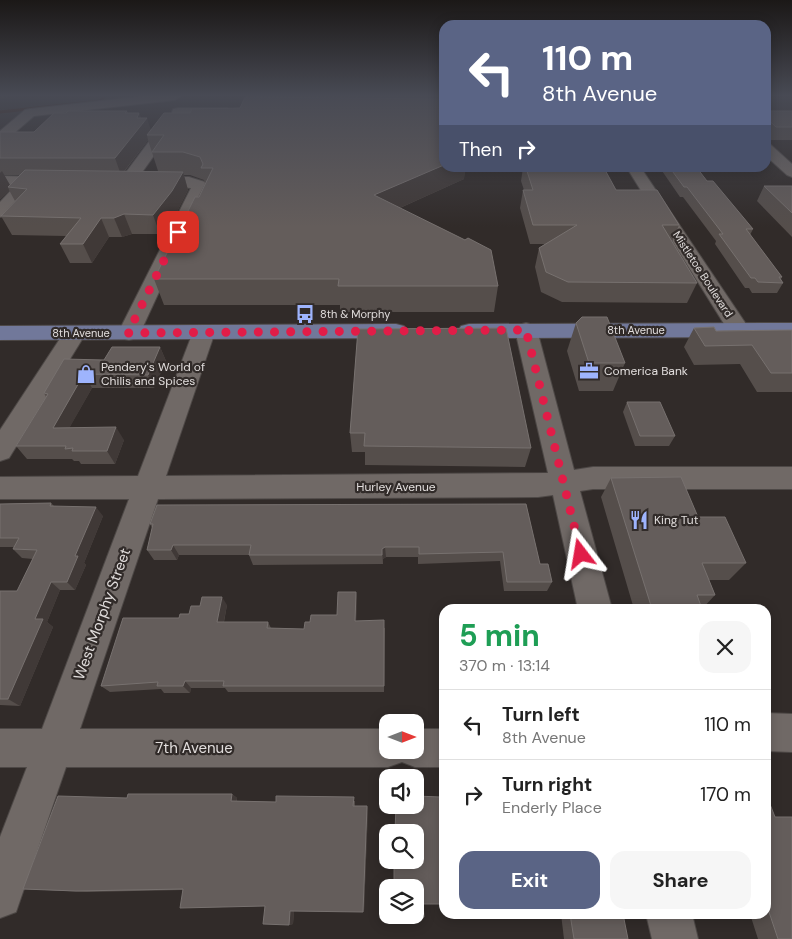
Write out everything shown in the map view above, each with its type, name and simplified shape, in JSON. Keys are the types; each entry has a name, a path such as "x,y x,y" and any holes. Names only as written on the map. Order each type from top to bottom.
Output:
{"main road":[{"name":"8th Avenue","path":"446,331 792,330"},
{"name":"8th Avenue","path":"0,333 420,332"}],"street":[{"path":"127,182 158,140"},
{"path":"771,148 783,148"},
{"path":"771,153 792,172"},
{"name":"Mistletoe Boulevard","path":"637,172 739,330"},
{"path":"0,181 68,182"},
{"path":"0,212 29,181"},
{"path":"107,182 189,182 199,185 128,333"},
{"path":"526,330 594,604"},
{"name":"West Morphy Street","path":"0,896 204,332"},
{"path":"0,451 75,333"},
{"name":"Hurley Avenue","path":"0,488 538,486 594,478 792,478"},
{"path":"771,732 792,733"},
{"name":"7th Avenue","path":"0,748 379,748"},
{"path":"424,748 439,748"},
{"path":"670,919 675,939"}],"building":[{"path":"0,140 130,140 115,158 0,158"},
{"path":"161,140 439,140 439,167 374,195 465,240 468,238 491,250 498,286 338,286 339,279 154,279 195,197 199,197 213,168 201,168 203,164 200,157 183,152 152,152"},
{"path":"25,170 183,172 172,191 153,215 124,214 114,218 101,218 83,244 60,244 81,218 1,216 27,189 8,187"},
{"path":"527,172 606,172 616,190 657,190 679,225 662,225 697,283 568,282 546,272 539,248 577,225 533,225 523,190 533,190"},
{"path":"673,172 700,172 707,181 713,181 753,229 746,229 782,277 779,277 783,283 758,282 755,278 751,278 719,234 723,234 687,187 684,187"},
{"path":"764,186 792,186 792,213"},
{"path":"582,317 607,317 625,363 589,363 576,323"},
{"path":"714,327 716,331 792,330 792,373 771,373 752,345 705,346 694,328"},
{"path":"506,328 531,448 364,446 365,433 350,433 358,329"},
{"path":"112,347 160,347 148,375 84,374 53,428 116,427 107,451 72,451 73,448 65,449 66,446 16,446 48,394 44,393 64,359 104,360"},
{"path":"627,402 660,402 675,436 640,436"},
{"path":"681,477 698,517 725,517 746,563 702,563 715,595 697,595 700,604 650,604 611,478"},
{"path":"51,503 50,506 96,507 75,556 78,556 67,582 51,582 35,619 43,619 8,699 0,699 0,591 17,591 37,550 13,549 19,538 0,538 0,504"},
{"path":"526,504 540,564 548,564 552,582 507,582 503,552 419,554 419,547 385,547 382,549 382,555 249,555 251,545 173,545 171,550 147,550 153,524 150,524 157,505"},
{"path":"338,592 356,592 355,621 384,620 384,686 223,686 224,681 185,681 183,686 157,686 158,682 101,686 123,618 179,618 180,614 189,614 191,606 200,606 202,597 222,597 217,622 268,622 267,628 304,629 305,622 310,622 311,615 337,615"},
{"path":"128,794 232,794 231,801 276,802 276,796 354,797 353,806 367,806 363,912 290,911 289,925 263,924 265,906 180,908 183,889 76,891 23,889 58,796 127,798"},
{"path":"424,796 439,797 439,904 424,904 424,879 394,879 394,869 424,869 424,824 395,824 396,814 424,814"},
{"path":"771,807 775,817 792,817 792,939 778,939 771,918"},
{"path":"571,919 624,919 628,939 574,939"}],"place":[{"name":"8th & Morphy","path":"305,314"},
{"name":"Comerica Bank","path":"589,371"},
{"name":"Pendery's World of Chilis and Spices","path":"86,374"},
{"name":"King Tut","path":"639,520"}],"route":[{"path":"178,232 128,333 526,330 581,554"}]}
